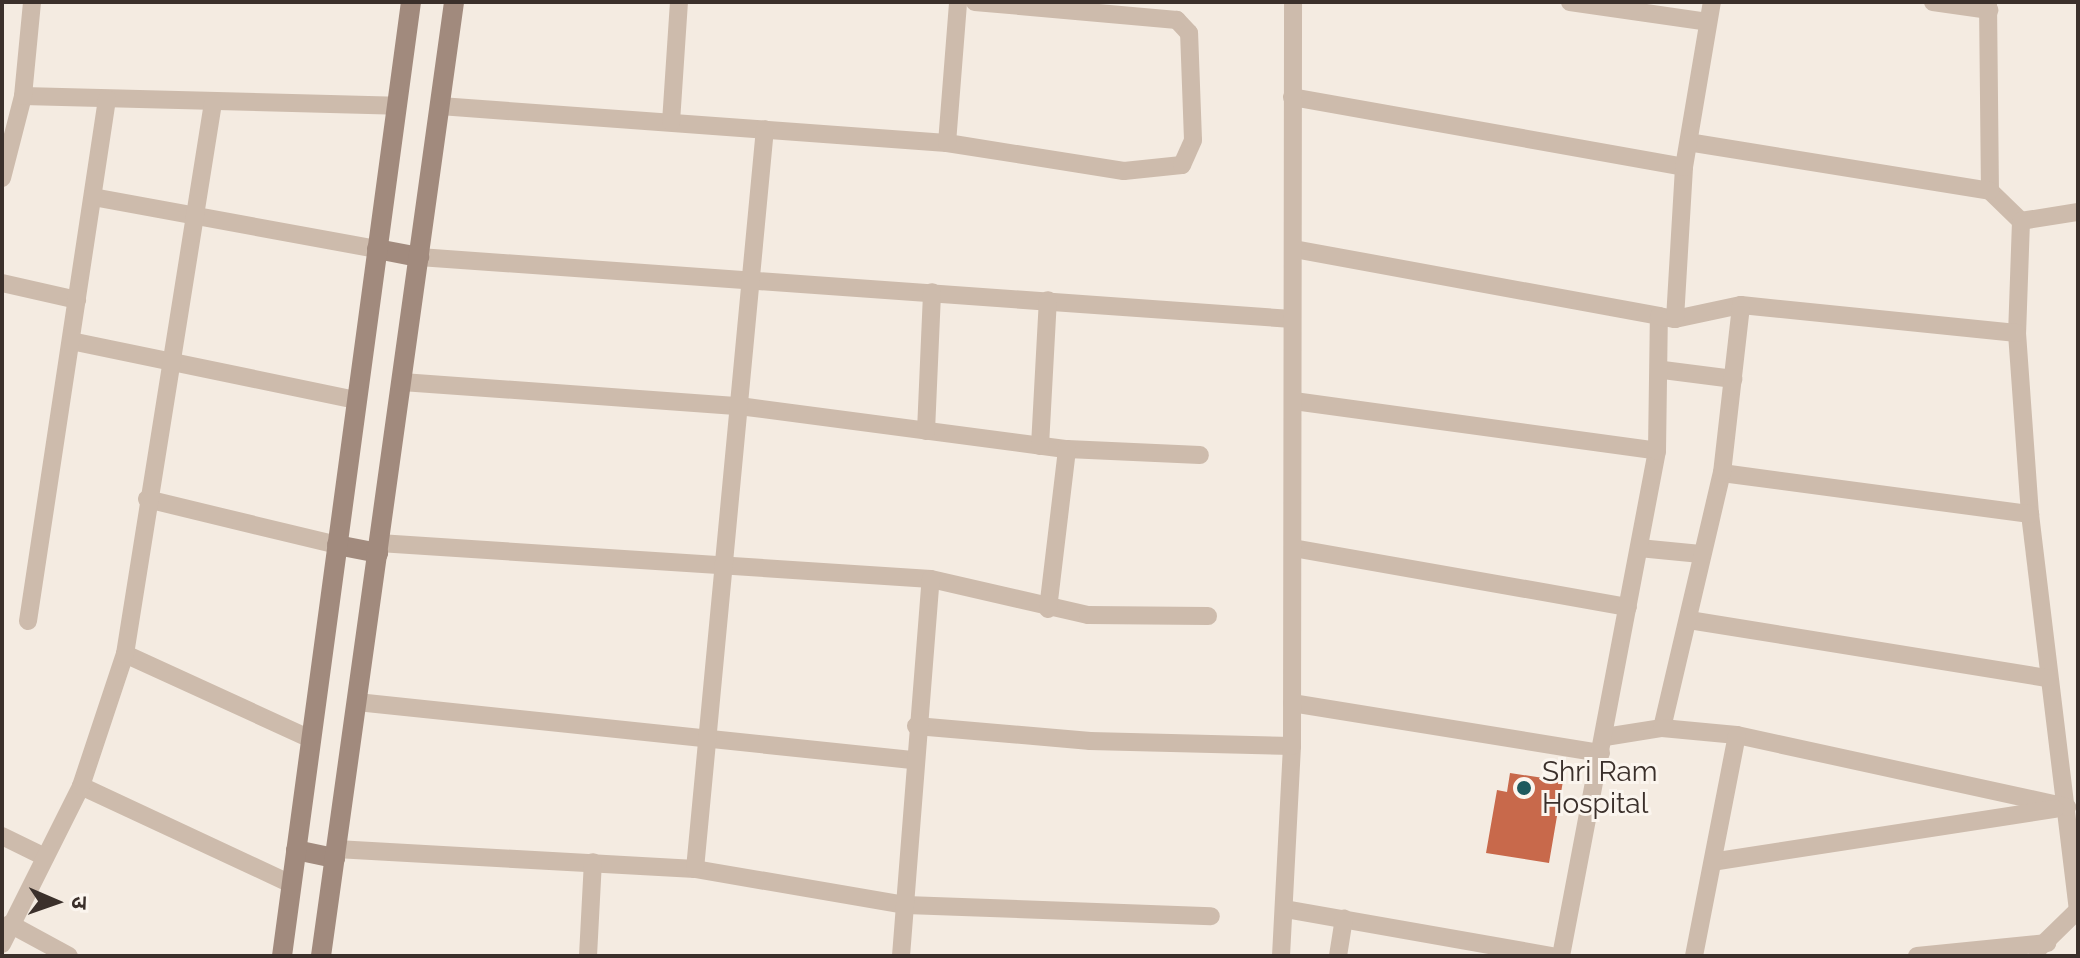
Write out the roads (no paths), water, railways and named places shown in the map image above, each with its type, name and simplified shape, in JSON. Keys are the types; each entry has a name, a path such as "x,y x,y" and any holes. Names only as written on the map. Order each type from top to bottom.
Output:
{"street":[{"path":"2,178 23,96 32,2"},
{"path":"282,956 411,2"},
{"path":"321,956 454,2"},
{"path":"671,122 679,2"},
{"path":"947,143 958,2"},
{"path":"440,106 947,143 1124,171 1171,171 1182,165 1193,140 1189,33 1177,20 975,2"},
{"path":"1281,956 1292,746 1293,2"},
{"path":"1570,2 1708,22"},
{"path":"1561,956 1657,451 1667,318 1684,167 1694,143 1712,2"},
{"path":"1933,2 1988,6 1990,191"},
{"path":"23,96 397,106"},
{"path":"1292,97 1684,167"},
{"path":"28,621 107,99"},
{"path":"2,944 81,786 125,654 169,358 213,103"},
{"path":"695,869 748,279 765,129"},
{"path":"1694,143 1990,191 2021,221 2017,333 2030,514 2047,678 2067,807 2078,909 2047,943 2030,956"},
{"path":"93,197 419,257 1292,319"},
{"path":"2021,221 2078,212"},
{"path":"1294,249 1667,318 1741,305 2017,333"},
{"path":"2,283 77,300"},
{"path":"926,431 932,292"},
{"path":"1040,446 1048,300"},
{"path":"1662,728 1722,473 1741,305"},
{"path":"71,341 169,358 357,400"},
{"path":"1663,370 1733,379"},
{"path":"402,382 739,406 1067,449 1200,455"},
{"path":"1294,401 1657,451"},
{"path":"1048,609 1067,449"},
{"path":"1722,473 2030,514"},
{"path":"147,499 337,545 722,562 931,579 1048,609 1208,616"},
{"path":"1293,548 1628,607"},
{"path":"1639,548 1701,554"},
{"path":"901,956 912,760 931,579"},
{"path":"1689,620 2047,678"},
{"path":"125,654 311,739"},
{"path":"357,702 912,760"},
{"path":"1292,703 1603,745 1662,728 1737,735 2067,807"},
{"path":"916,726 1090,741 1292,746"},
{"path":"1694,956 1718,861 1737,735"},
{"path":"81,786 291,884"},
{"path":"1718,861 2067,807"},
{"path":"2,836 45,857"},
{"path":"296,850 695,869 906,905 1211,916"},
{"path":"588,956 593,862"},
{"path":"1285,909 1552,956"},
{"path":"1338,956 1344,918"},
{"path":"10,924 69,956"},
{"path":"1917,956 2047,943"}],"place":[{"name":"Shri Ram Hospital","path":"1524,788"}]}
